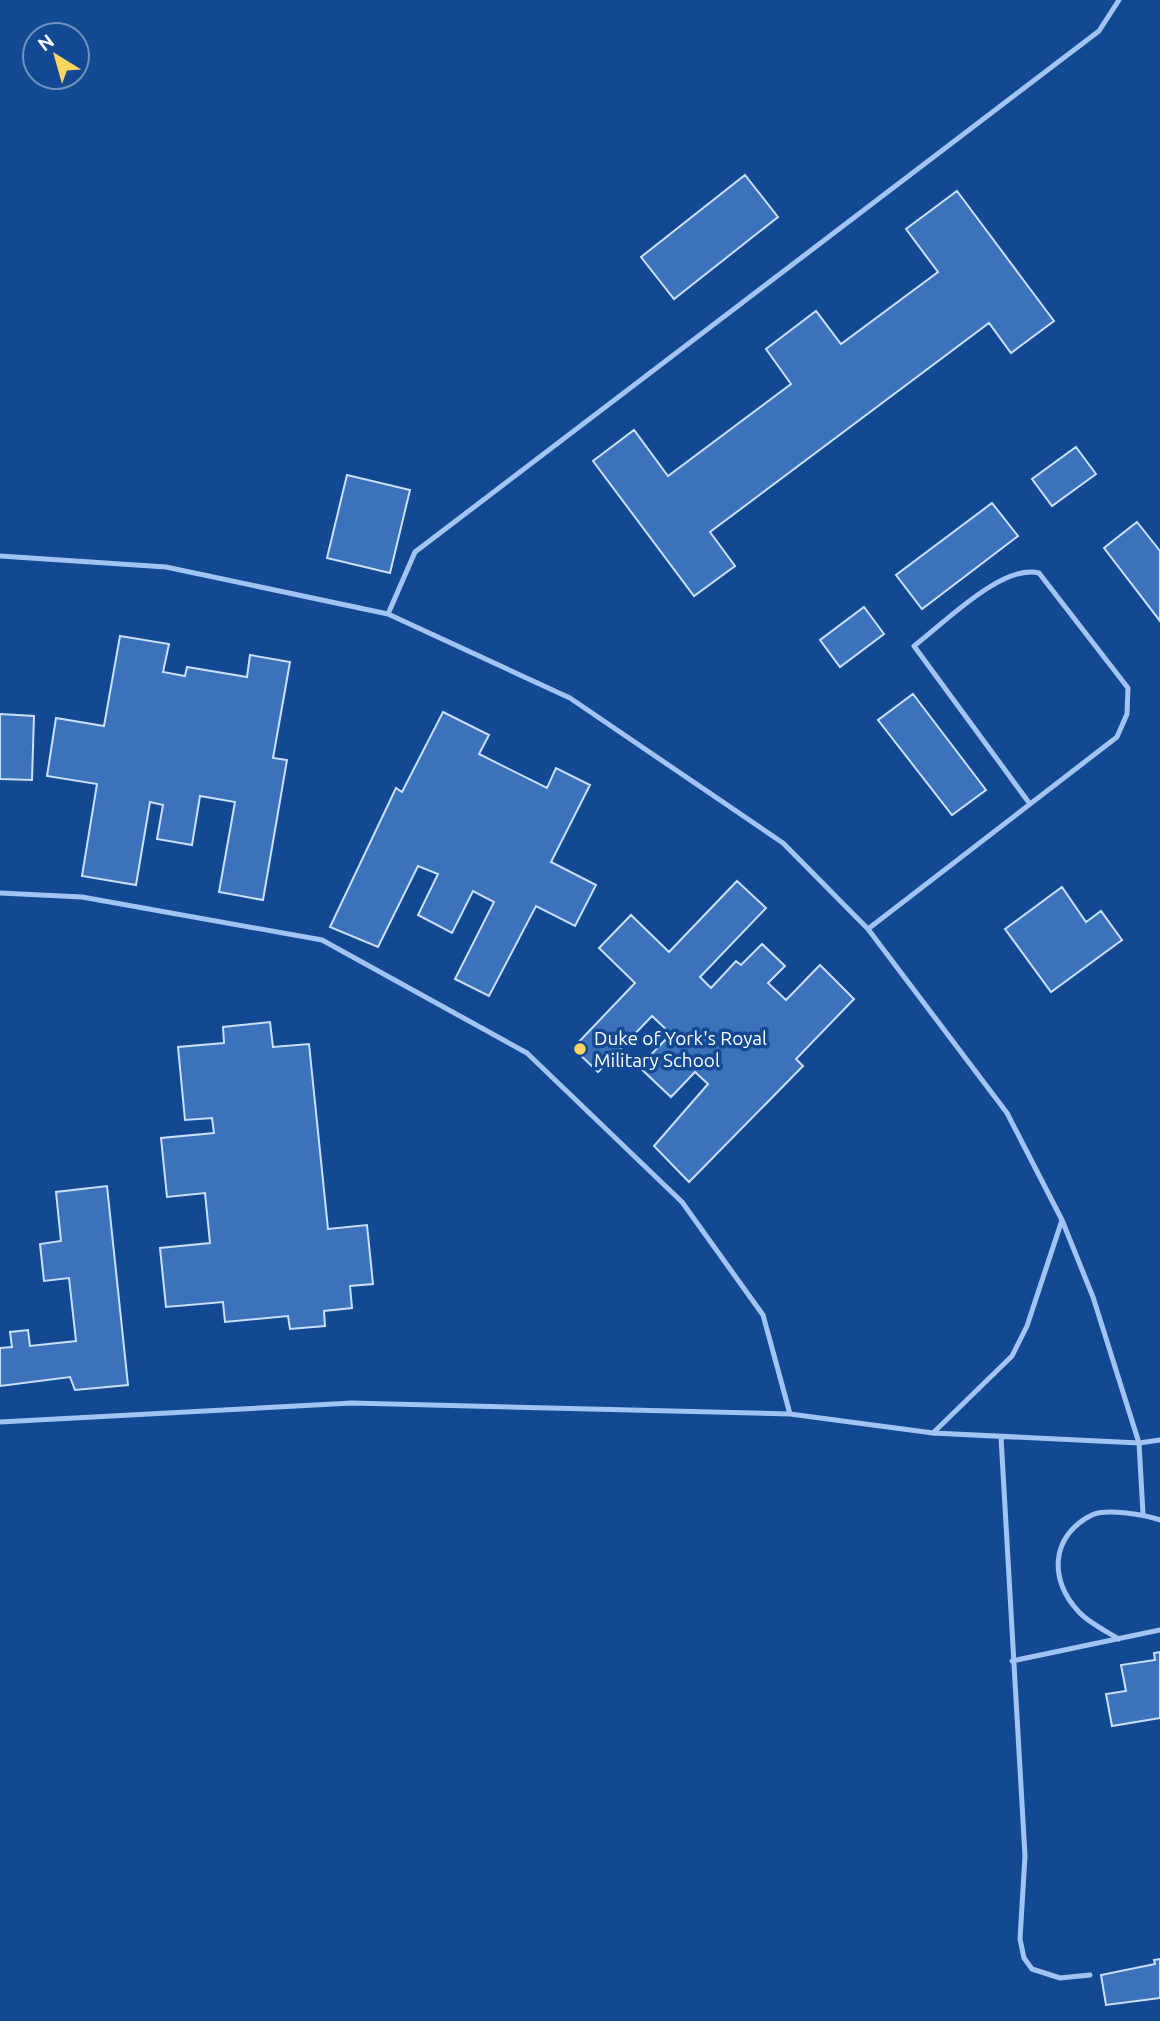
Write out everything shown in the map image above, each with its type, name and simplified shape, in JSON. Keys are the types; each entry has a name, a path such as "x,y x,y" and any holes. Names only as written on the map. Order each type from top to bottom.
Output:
{"lane":[{"path":"388,614 415,552 1099,31 1119,0"},
{"path":"0,556 166,567 388,614 570,698 783,843 868,929 1007,1113 1062,1220 1093,1297 1139,1443 1143,1514"},
{"path":"868,929 1117,737 1127,714 1128,688 1039,573 1028,570 1005,576 914,646 1030,804"},
{"path":"0,893 82,897 322,940 527,1053 682,1202 763,1315 790,1414"},
{"path":"933,1433 1012,1356 1027,1326 1062,1220"},
{"path":"0,1422 352,1404 790,1414 933,1433 1139,1443 1160,1440"},
{"path":"1001,1437 1025,1856 1020,1939 1024,1958 1032,1969 1060,1978 1090,1975"},
{"path":"1119,1640 1079,1612 1062,1586 1056,1557 1064,1537 1093,1513 1143,1514 1160,1520"},
{"path":"1012,1661 1160,1630"}],"building":[{"path":"745,175 778,217 674,299 641,257"},
{"path":"957,191 1054,321 1011,353 989,323 710,532 735,566 694,596 593,461 634,430 668,476 791,384 766,349 816,311 841,344 938,272 906,229"},
{"path":"1076,447 1096,474 1052,506 1032,479"},
{"path":"347,475 410,490 390,573 327,558"},
{"path":"992,503 1018,536 922,609 896,575"},
{"path":"1137,522 1160,551 1160,621 1104,548"},
{"path":"864,607 884,634 840,667 820,640"},
{"path":"120,636 169,644 163,672 185,676 187,667 247,677 250,655 290,662 273,758 287,760 263,900 219,892 235,802 200,796 192,845 157,839 163,805 150,802 136,885 82,876 97,784 47,776 56,718 104,726"},
{"path":"913,694 986,790 952,815 878,720"},
{"path":"443,712 489,735 479,754 547,788 556,768 590,785 551,862 596,885 575,926 536,906 489,996 455,979 494,902 473,891 452,933 418,915 438,874 418,866 378,947 330,927 396,788 402,792"},
{"path":"0,714 34,716 32,780 0,779"},
{"path":"737,881 766,908 700,977 711,988 736,961 741,965 762,944 785,966 768,983 786,1000 820,965 854,999 796,1059 803,1066 689,1182 654,1146 708,1084 695,1072 671,1097 639,1067 671,1034 652,1016 598,1072 573,1048 635,983 599,948 631,915 669,952"},
{"path":"1062,887 1086,922 1101,911 1122,940 1051,992 1005,929"},
{"path":"270,1022 273,1047 309,1044 328,1229 367,1225 373,1284 350,1286 352,1308 324,1311 325,1326 290,1329 288,1316 225,1322 223,1302 166,1307 160,1248 210,1243 205,1193 167,1197 161,1138 214,1133 212,1118 185,1120 178,1047 224,1043 223,1027"},
{"path":"107,1186 128,1385 75,1390 70,1377 0,1386 0,1348 12,1347 10,1332 28,1330 30,1346 76,1341 69,1278 44,1281 40,1244 61,1241 56,1192"},
{"path":"1160,1652 1160,1718 1112,1726 1106,1694 1126,1691 1121,1665 1155,1660 1154,1653"},
{"path":"1160,1959 1160,1998 1106,2005 1101,1975 1155,1964 1154,1960"}],"place":[{"name":"Duke of York's Royal Military School","path":"580,1049"}]}
